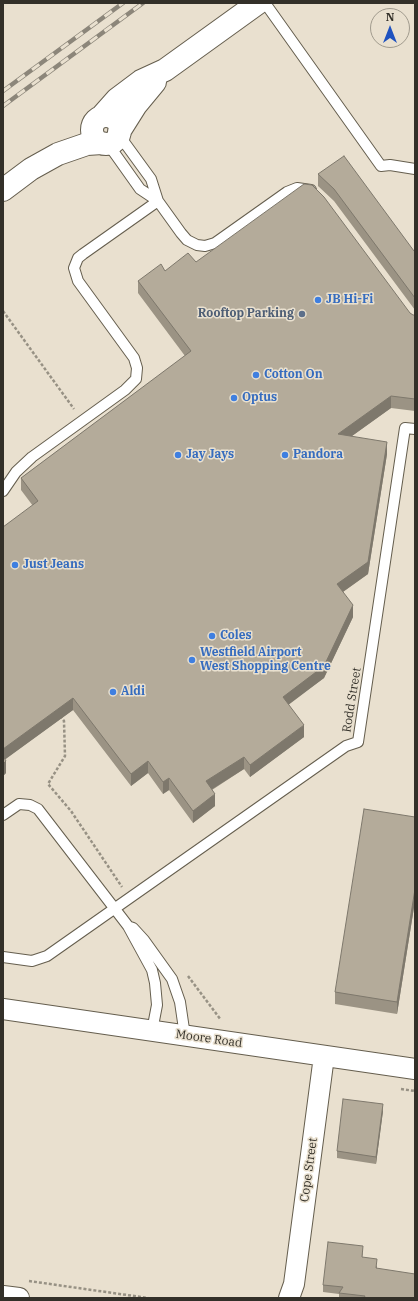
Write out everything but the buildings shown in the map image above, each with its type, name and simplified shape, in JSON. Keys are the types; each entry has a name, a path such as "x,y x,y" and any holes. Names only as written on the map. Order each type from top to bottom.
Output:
{"main road":[{"path":"3,190 32,169 44,154 59,142 107,133 117,99 141,81 165,70 258,3"}],"street":[{"name":"Moore Road","path":"3,1009 415,1069"},
{"name":"Cope Street","path":"292,1293 324,1056"},
{"path":"3,1296 23,1289"}],"lane":[{"path":"266,3 382,166 390,165 415,169"},
{"path":"107,133 151,180 158,201 187,240 205,246 211,245 287,192 304,188 314,191 322,197"},
{"path":"107,133 113,151 140,189 158,201"},
{"path":"3,491 16,472 32,457 132,384 136,379 137,368 134,358 78,280 74,272 75,264 88,250 158,201"},
{"name":"Rodd Street","path":"3,957 32,961 40,960 346,746 358,742 405,428 415,429"},
{"path":"3,815 19,804 30,805 38,809 128,926 152,970 156,983 157,1005 152,1031"},
{"path":"128,926 134,928 144,940 172,979 180,1002 185,1036"}],"path":[{"path":"3,311 83,420"},
{"path":"55,710 64,721 65,756 48,784 71,811 130,898"},
{"path":"187,976 223,1022"},
{"path":"23,1289 148,1298"}],"railway":[{"path":"3,91 123,3"},
{"path":"3,106 143,3"}],"place":[{"name":"JB Hi-Fi","path":"318,300"},
{"name":"Rooftop Parking","path":"302,314"},
{"name":"Cotton On","path":"256,375"},
{"name":"Optus","path":"234,398"},
{"name":"Jay Jays","path":"178,455"},
{"name":"Pandora","path":"285,455"},
{"name":"Just Jeans","path":"15,565"},
{"name":"Coles","path":"212,636"},
{"name":"Westfield Airport West Shopping Centre","path":"192,660"},
{"name":"Aldi","path":"113,692"}]}
